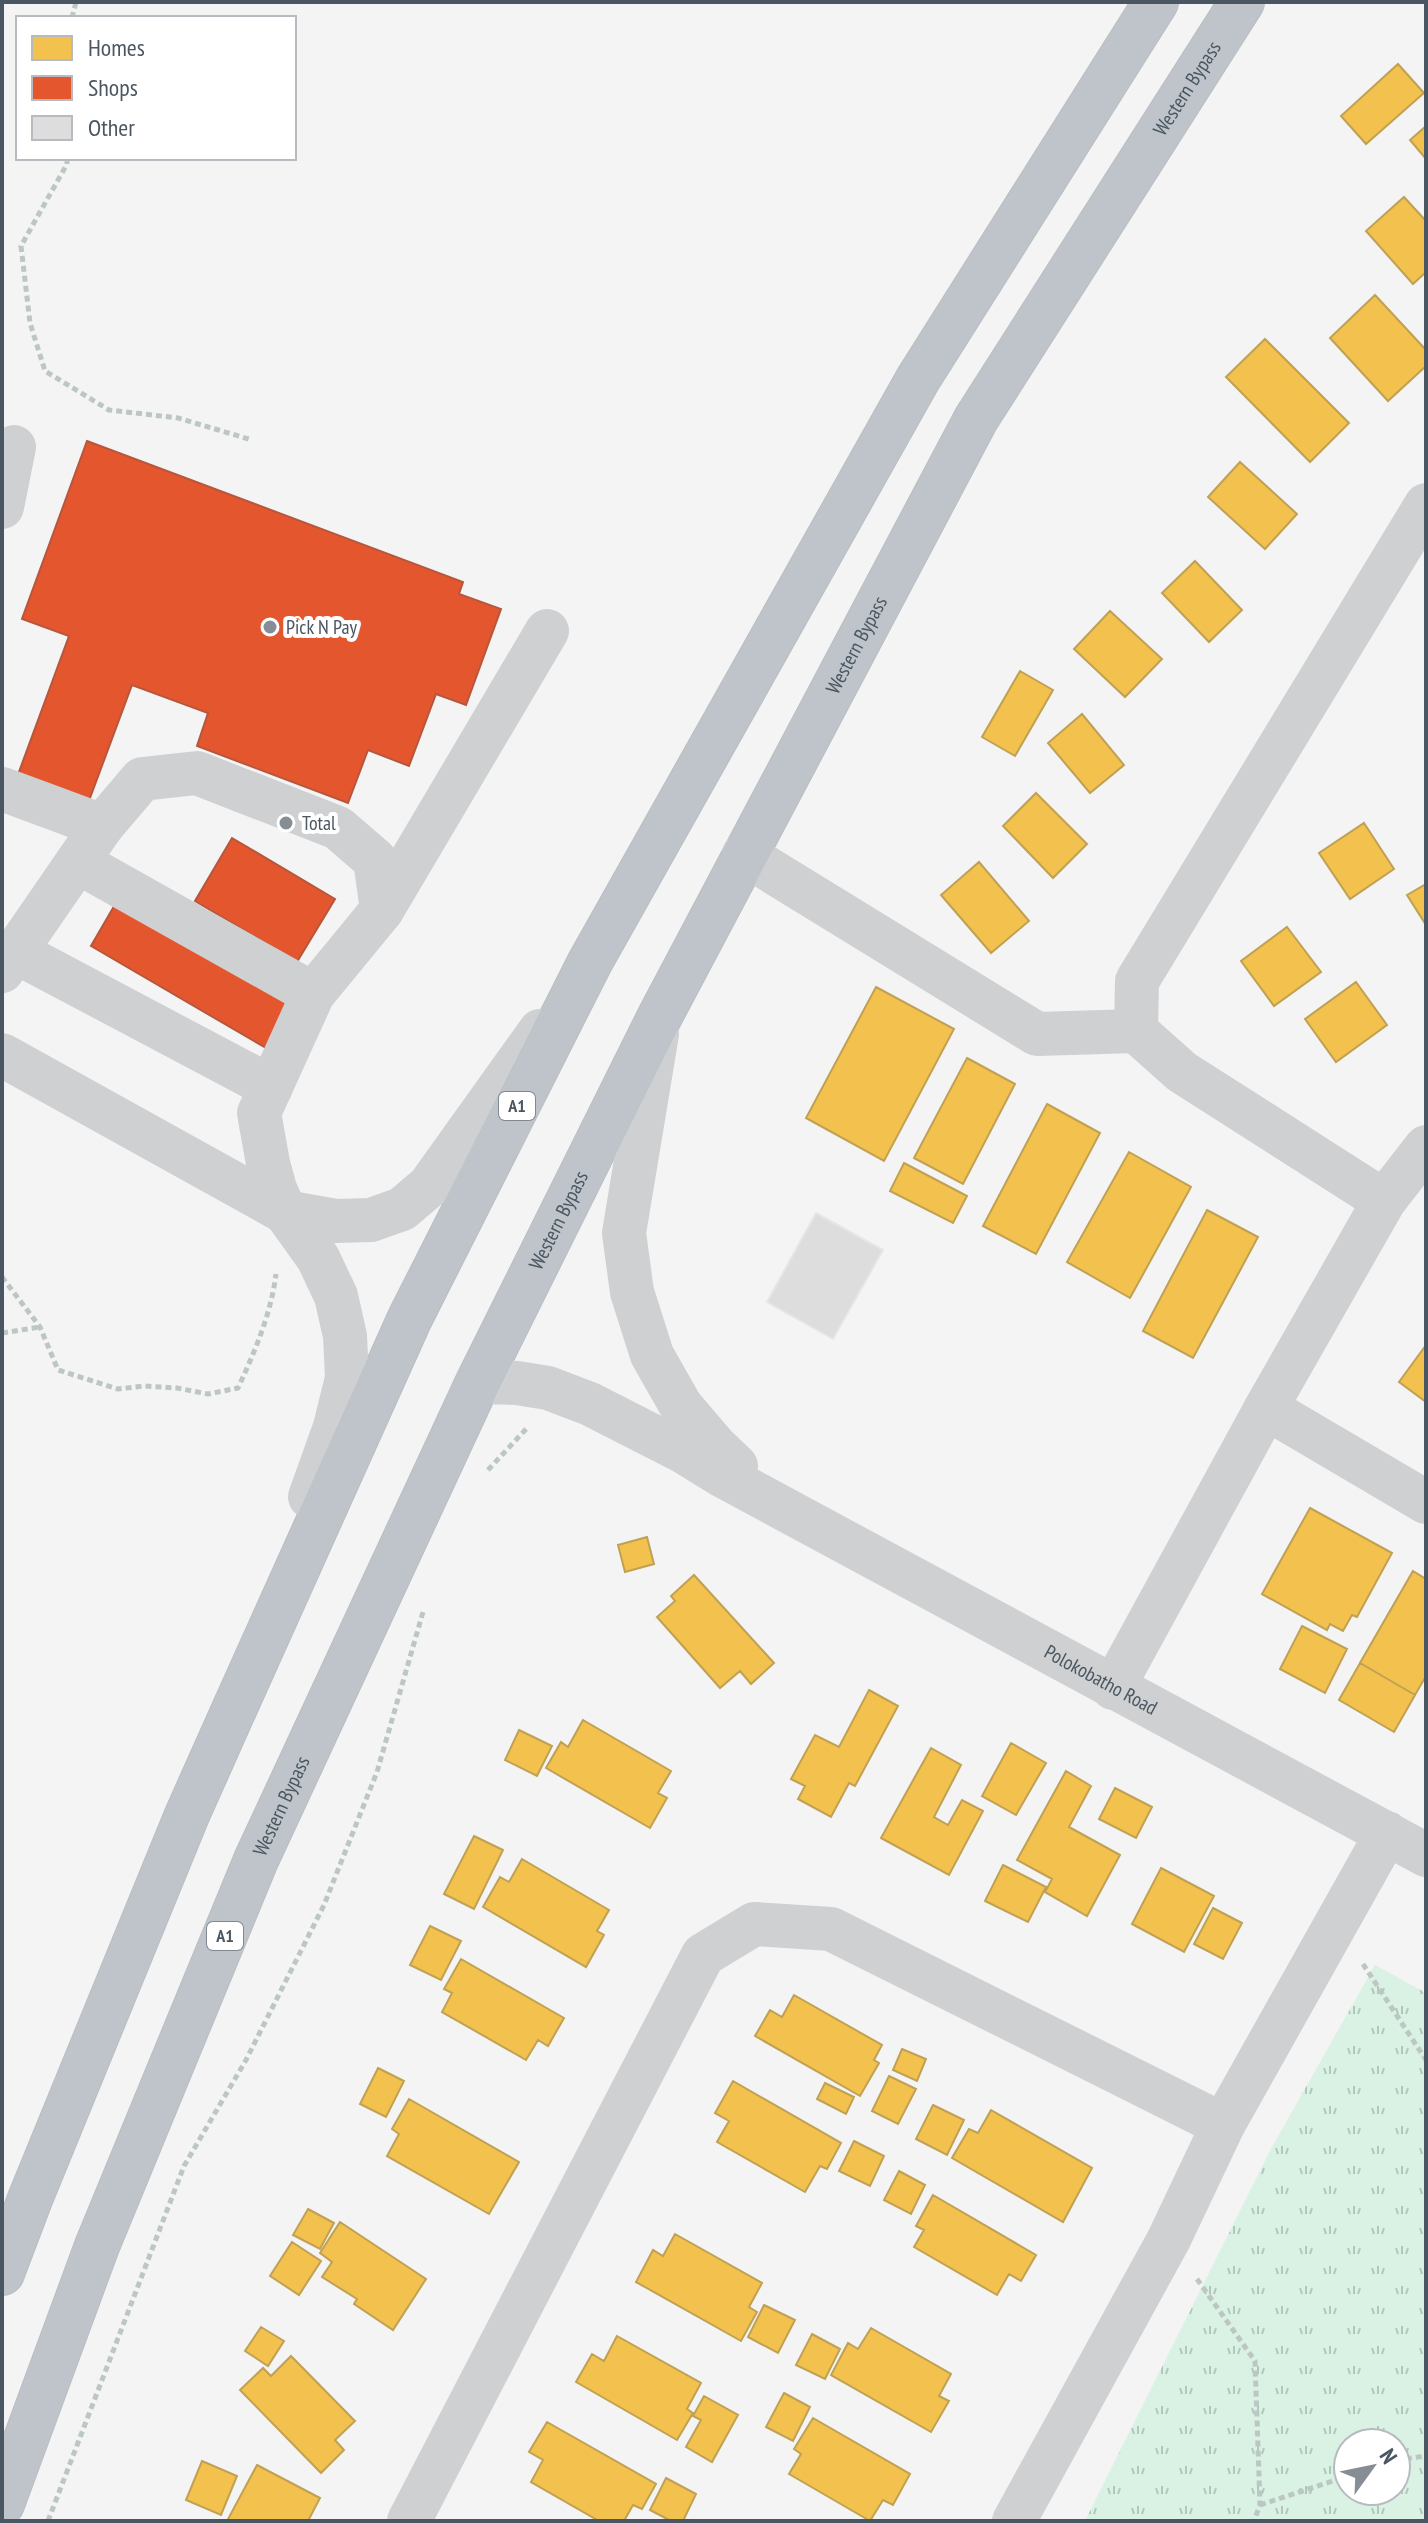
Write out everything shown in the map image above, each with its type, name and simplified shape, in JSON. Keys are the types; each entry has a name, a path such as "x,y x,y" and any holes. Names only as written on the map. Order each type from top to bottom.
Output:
{"highway":[{"name":"A1","path":"2,2273 181,1830 232,1714 410,1318 590,962 918,379 1156,2"},
{"name":"Western Bypass","path":"2,2504 97,2246 256,1860 478,1382 660,1016 976,419 1242,2"}],"street":[{"path":"2,507 14,447"},
{"path":"1136,1031 1137,981 1426,505"},
{"path":"232,1714 335,1427 347,1378 345,1336 336,1296 318,1258 285,1212 268,1163 259,1113 313,994 382,910 547,631"},
{"path":"271,1087 9,962 102,826 142,779 197,773 338,828 375,860 382,910"},
{"path":"2,789 102,826"},
{"path":"744,854 1037,1034 1136,1031 1182,1072 1384,1201"},
{"path":"78,862 313,994"},
{"path":"2,1055 285,1212 336,1221 371,1220 402,1209 429,1186 590,962"},
{"path":"660,1016 624,1233 632,1292 652,1355 681,1406 715,1446 775,1504"},
{"path":"1113,1688 1266,1408 1384,1201 1426,1147"},
{"name":"Polokobatho Road","path":"478,1382 548,1388 590,1404 1426,1855"},
{"path":"1266,1408 1426,1502"},
{"path":"1014,2521 1169,2239 1223,2125 1387,1833"},
{"path":"409,2521 703,1955 754,1924 831,1929 1223,2125"}],"path":[{"path":"67,160 21,246 30,323 45,371 109,410 178,418 252,440"},
{"path":"2,1277 40,1327 58,1370 118,1389 166,1387 208,1394 238,1388 254,1354 273,1299 285,1212"},
{"path":"2,1333 40,1327"},
{"path":"485,1473 525,1432 548,1388"},
{"path":"48,2521 184,2166 246,2060 324,1905 377,1772 423,1612"},
{"path":"1336,1923 1426,2060"},
{"path":"1169,2239 1255,2361 1260,2505 1254,2521"},
{"path":"1260,2505 1332,2481"}],"green space":[{"path":"1375,1965 1426,1993 1426,2521 1085,2521 1272,2147"}],"building: Homes":[{"path":"1398,64 1424,93 1366,144 1341,116"},
{"path":"1426,126 1426,159 1410,140"},
{"path":"1404,197 1426,221 1426,272 1413,284 1366,231"},
{"path":"1375,295 1426,350 1426,366 1388,401 1330,338"},
{"path":"1265,339 1349,423 1310,462 1226,377"},
{"path":"1240,462 1297,514 1265,549 1208,497"},
{"path":"1195,561 1242,610 1209,642 1162,593"},
{"path":"1110,611 1162,659 1125,697 1074,649"},
{"path":"1020,671 1053,690 1015,756 982,737"},
{"path":"1082,714 1124,765 1090,793 1048,743"},
{"path":"1036,793 1087,844 1053,878 1003,826"},
{"path":"1364,823 1394,869 1350,899 1319,853"},
{"path":"979,862 1029,921 991,953 941,895"},
{"path":"1426,884 1426,925 1407,895"},
{"path":"1287,927 1321,972 1274,1006 1241,961"},
{"path":"1356,982 1387,1025 1336,1062 1305,1019"},
{"path":"876,987 954,1029 884,1161 806,1118"},
{"path":"967,1058 1015,1084 963,1184 914,1158"},
{"path":"1047,1104 1100,1133 1036,1254 983,1226"},
{"path":"1129,1152 1191,1187 1130,1298 1067,1262"},
{"path":"904,1163 967,1196 953,1223 890,1191"},
{"path":"1207,1210 1258,1237 1193,1358 1143,1331"},
{"path":"1426,1345 1426,1402 1399,1382"},
{"path":"1310,1508 1392,1553 1357,1617 1352,1615 1343,1631 1330,1624 1327,1630 1262,1594"},
{"path":"647,1537 654,1564 625,1572 618,1545"},
{"path":"1413,1571 1426,1579 1426,1676 1415,1695 1360,1663"},
{"path":"694,1575 774,1663 751,1684 740,1671 720,1688 657,1617 675,1601 671,1596"},
{"path":"1302,1626 1347,1649 1325,1693 1280,1669"},
{"path":"1360,1663 1415,1695 1394,1732 1339,1700"},
{"path":"869,1690 898,1706 855,1786 849,1783 831,1817 798,1799 805,1786 791,1779 815,1735 839,1747"},
{"path":"583,1720 671,1771 658,1793 667,1798 650,1828 546,1768 561,1742 568,1747"},
{"path":"519,1730 552,1746 537,1776 505,1760"},
{"path":"1011,1743 1046,1763 1016,1815 982,1796"},
{"path":"931,1748 961,1765 934,1817 948,1825 962,1800 983,1811 949,1875 881,1838"},
{"path":"1066,1771 1091,1786 1069,1827 1120,1855 1087,1916 1045,1892 1052,1879 1017,1860"},
{"path":"1115,1788 1152,1807 1136,1838 1099,1819"},
{"path":"474,1836 503,1850 474,1909 444,1894"},
{"path":"522,1859 609,1910 597,1931 604,1935 586,1967 483,1907 500,1877 509,1882"},
{"path":"1003,1865 1046,1887 1028,1922 985,1901"},
{"path":"1161,1868 1214,1896 1184,1952 1132,1924"},
{"path":"1213,1908 1242,1923 1223,1959 1194,1944"},
{"path":"430,1926 461,1941 441,1980 410,1965"},
{"path":"461,1959 564,2018 548,2046 538,2040 526,2060 442,2012 452,1993 444,1989"},
{"path":"794,1995 882,2045 874,2060 879,2063 860,2096 755,2036 770,2010 782,2017"},
{"path":"902,2049 926,2059 917,2081 893,2070"},
{"path":"378,2068 404,2081 386,2117 360,2104"},
{"path":"889,2076 916,2089 898,2124 872,2111"},
{"path":"733,2081 841,2143 827,2169 820,2166 805,2192 717,2142 729,2121 715,2113"},
{"path":"825,2083 854,2097 846,2114 817,2099"},
{"path":"409,2099 519,2162 489,2214 387,2156 399,2134 392,2129"},
{"path":"933,2105 964,2120 947,2155 916,2139"},
{"path":"991,2110 1092,2168 1063,2222 952,2158 969,2129 978,2133"},
{"path":"854,2141 884,2156 870,2186 839,2171"},
{"path":"899,2171 925,2185 911,2214 884,2200"},
{"path":"933,2195 1036,2255 1021,2281 1009,2274 997,2295 914,2247 924,2230 916,2226"},
{"path":"308,2209 334,2223 320,2249 293,2235"},
{"path":"340,2222 426,2279 393,2330 354,2304 357,2299 322,2277 332,2262 320,2253"},
{"path":"675,2234 762,2283 749,2307 757,2312 741,2341 636,2282 653,2250 663,2256"},
{"path":"292,2242 321,2261 299,2295 270,2276"},
{"path":"764,2305 795,2320 778,2353 748,2337"},
{"path":"261,2327 284,2341 268,2366 245,2351"},
{"path":"871,2328 951,2374 939,2396 949,2401 931,2432 831,2375 848,2343 858,2349"},
{"path":"812,2334 840,2349 825,2379 796,2365"},
{"path":"617,2336 701,2383 687,2409 693,2413 677,2440 576,2382 592,2354 604,2361"},
{"path":"291,2356 355,2421 335,2440 344,2450 321,2473 240,2390 263,2368 271,2376"},
{"path":"784,2393 810,2407 793,2441 766,2427"},
{"path":"704,2396 738,2415 712,2462 686,2447 701,2420 693,2416"},
{"path":"813,2418 910,2474 893,2505 883,2500 870,2521 789,2474 801,2454 794,2449"},
{"path":"547,2422 656,2484 642,2509 633,2505 624,2521 599,2521 531,2482 543,2460 529,2452"},
{"path":"202,2461 237,2476 221,2515 186,2500"},
{"path":"257,2465 320,2498 308,2521 227,2521"},
{"path":"666,2478 696,2494 683,2521 671,2521 650,2510"}],"building: Shops":[{"name":"Pick N Pay","path":"87,441 463,582 459,594 501,609 466,705 436,694 409,766 368,750 348,803 197,746 208,713 132,685 87,806 16,780 69,636 22,619"},
{"path":"232,838 335,899 297,962 195,901"},
{"path":"117,901 292,1003 266,1048 91,946"}],"building: Other":[{"path":"816,1213 883,1250 833,1339 767,1302"}],"place":[{"name":"Pick N Pay","path":"270,627"},
{"name":"Total","path":"286,823"}]}
